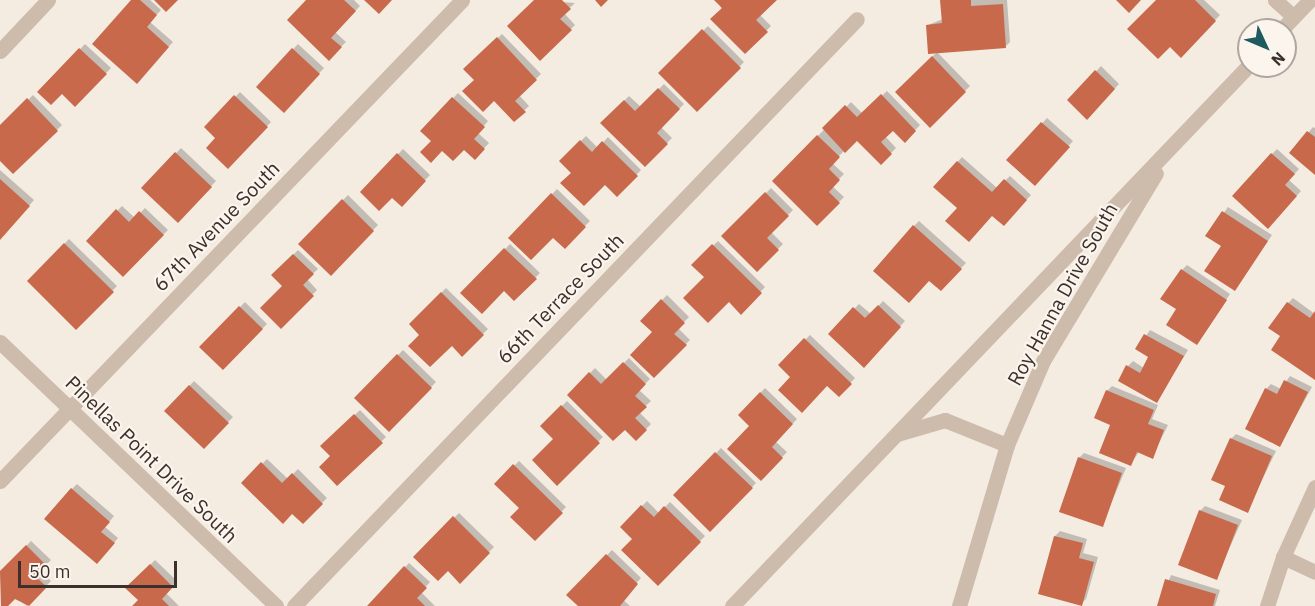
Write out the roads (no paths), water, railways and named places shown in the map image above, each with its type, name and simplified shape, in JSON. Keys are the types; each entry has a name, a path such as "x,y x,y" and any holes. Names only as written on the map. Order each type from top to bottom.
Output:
{"street":[{"path":"0,51 48,0"},
{"name":"67th Avenue South","path":"0,481 462,0"},
{"path":"1275,0 1294,17 1310,0"},
{"name":"66th Terrace South","path":"294,606 857,19"},
{"path":"732,606 892,436 1237,78"},
{"name":"Roy Hanna Drive South","path":"959,606 1006,445 1044,361 1172,147"},
{"name":"Pinellas Point Drive South","path":"0,342 276,606"},
{"path":"892,436 945,420 1006,445"},
{"path":"1267,606 1283,557 1315,487"},
{"path":"1283,557 1315,572"}]}
